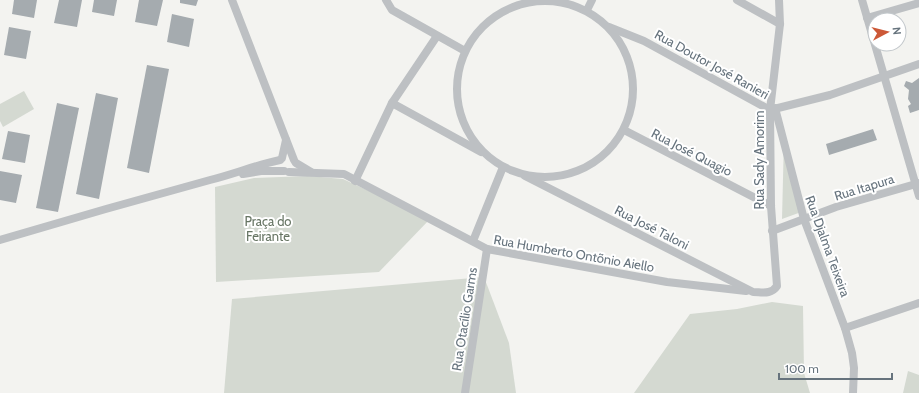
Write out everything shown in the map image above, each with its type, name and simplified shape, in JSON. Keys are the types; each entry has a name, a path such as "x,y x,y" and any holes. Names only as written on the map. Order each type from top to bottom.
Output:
{"street":[{"path":"232,0 295,161 293,171 286,172"},
{"path":"386,0 392,10 465,51"},
{"path":"392,103 485,154 503,167 525,176 554,178 582,170 607,154 624,130 633,104 634,76 625,50 609,27 587,10 560,0 532,1 504,10 481,27 465,51 458,80 457,94 461,116 471,137 485,154"},
{"path":"587,10 592,0"},
{"path":"738,0 780,24"},
{"name":"Rua Sady Amorim","path":"769,292 774,291 777,286 771,206 772,109 780,24 779,0"},
{"path":"862,0 867,18"},
{"path":"888,12 919,3"},
{"name":"Rua Doutor José Ranieri","path":"609,27 644,41 772,109 830,95 919,64"},
{"path":"356,181 392,103 437,36"},
{"path":"877,52 917,184 919,196"},
{"name":"Rua Djalma Teixeira","path":"772,109 804,219 845,328 852,353 854,368 853,393"},
{"name":"Rua José Quagio","path":"624,130 771,206"},
{"path":"286,138 279,164 286,172"},
{"path":"0,240 291,156 295,161 313,173"},
{"path":"473,241 503,167"},
{"path":"225,176 260,171 313,173"},
{"name":"Rua Humberto Ontõnio Aiello","path":"313,173 344,174 487,249 667,282 753,292"},
{"name":"Rua José Taloni","path":"525,176 753,292 769,292"},
{"name":"Rua Itapura","path":"772,231 836,207 917,184"},
{"name":"Rua Otacílio Garms","path":"465,393 487,249"},
{"path":"845,328 919,303"}],"green space":[{"path":"24,91 34,109 3,127 0,121 0,104"},
{"path":"784,138 804,211 782,219"},
{"name":"Praça do Feirante","path":"308,176 343,179 430,219 379,272 216,282 215,187 254,178"},
{"path":"484,277 509,343 516,393 224,393 232,299"},
{"path":"772,302 803,306 804,373 810,393 634,393 690,314 737,309"},
{"path":"908,371 919,375 919,393 903,393"}],"building":[{"path":"14,0 37,0 34,18 12,14"},
{"path":"59,0 82,0 77,27 54,23"},
{"path":"94,0 117,0 114,16 92,12"},
{"path":"139,0 163,0 157,26 135,22"},
{"path":"180,0 198,0 196,6 180,3"},
{"path":"172,14 194,19 189,47 167,42"},
{"path":"9,27 31,31 26,59 4,55"},
{"path":"147,65 169,69 149,173 127,168"},
{"path":"919,78 919,110 910,113 908,106 911,104 908,99 909,90 904,86 906,81 912,83"},
{"path":"96,93 118,98 99,199 76,194"},
{"path":"57,103 79,108 58,212 36,208"},
{"path":"873,129 877,140 829,155 826,144"},
{"path":"8,131 30,135 25,163 2,159"},
{"path":"714,164 724,169 721,174 712,169"},
{"path":"0,171 22,175 16,203 0,200"}]}
